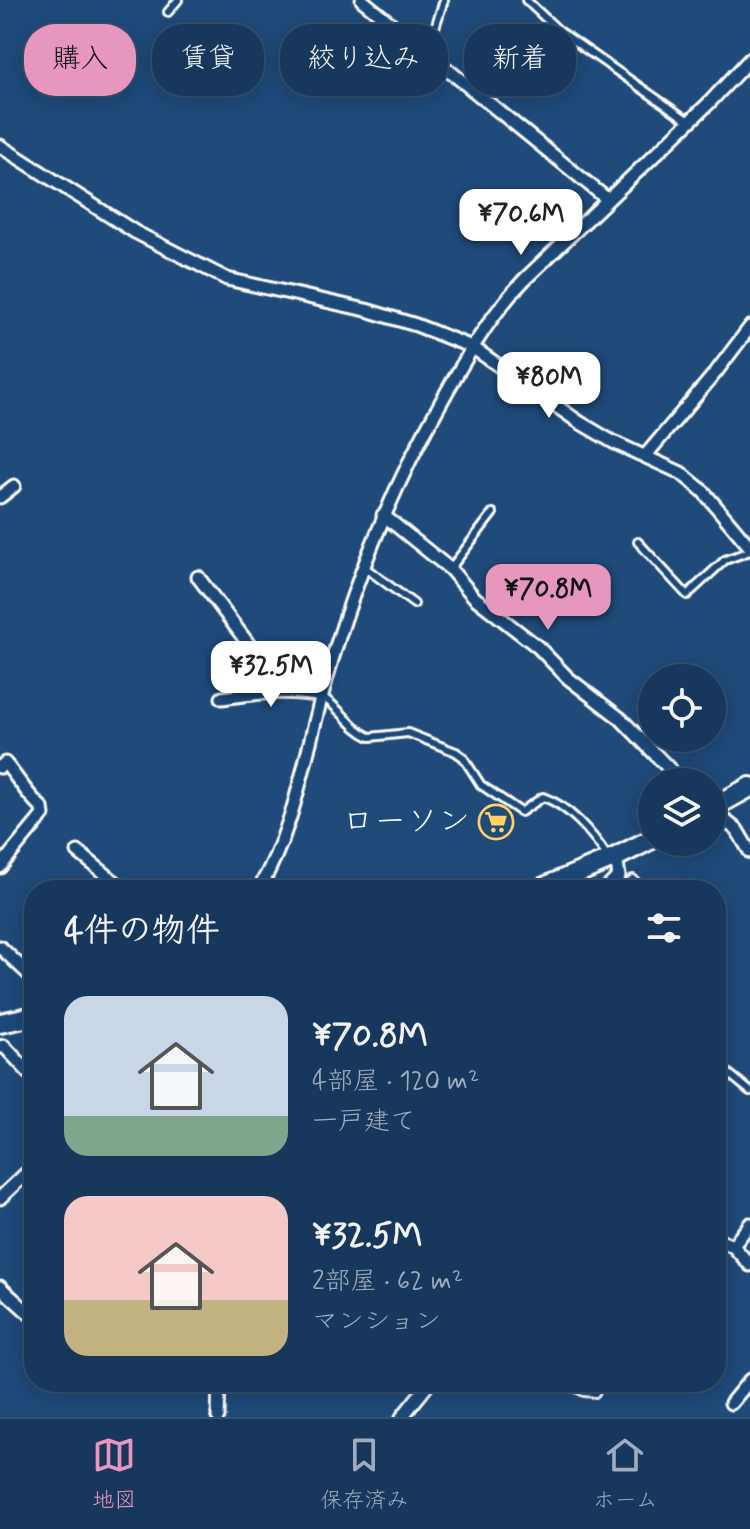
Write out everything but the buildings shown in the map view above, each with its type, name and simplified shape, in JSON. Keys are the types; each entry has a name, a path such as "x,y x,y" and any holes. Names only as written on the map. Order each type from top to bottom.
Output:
{"highway":[{"path":"726,801 750,787"},
{"path":"561,880 638,846"},
{"path":"0,1023 24,1018"}],"street":[{"path":"362,0 392,24"},
{"path":"264,880 289,821 321,696 363,566 383,515 418,443 472,347 501,304 690,122 750,59"},
{"path":"448,69 607,199"},
{"path":"0,146 124,226 227,279 366,310 472,347 579,422 613,442 681,473 703,491 749,544"},
{"path":"646,455 750,327"},
{"path":"0,497 14,486"},
{"path":"383,515 450,569 475,598 538,647 568,678 621,719 668,768"},
{"path":"198,577 284,691"},
{"path":"222,698 284,691 321,696"},
{"path":"0,767 5,763 42,808 43,815 0,867"},
{"path":"726,821 737,830 750,852"},
{"path":"78,852 113,880"},
{"path":"612,859 619,876 615,880"},
{"path":"0,947 24,970"},
{"path":"1,1044 24,1068"},
{"path":"0,1198 24,1175"},
{"path":"733,1246 750,1224"},
{"path":"726,1243 733,1246 750,1265"},
{"path":"0,1287 24,1309"},
{"path":"731,1403 750,1380"},
{"path":"218,1417 219,1392"},
{"path":"402,1417 422,1392"}],"lane":[{"path":"168,12 178,0"},
{"path":"436,24 444,0"},
{"path":"526,0 558,30 690,122"},
{"path":"450,569 493,513"},
{"path":"638,542 687,595 725,560 749,544"},
{"path":"363,566 414,604"},
{"path":"321,696 339,708 363,735 408,733 456,752 463,757 481,785 521,812 543,797 552,800 612,859"},
{"path":"726,1071 750,1091"}],"place":[{"name":"ローソン","path":"496,822"}]}
